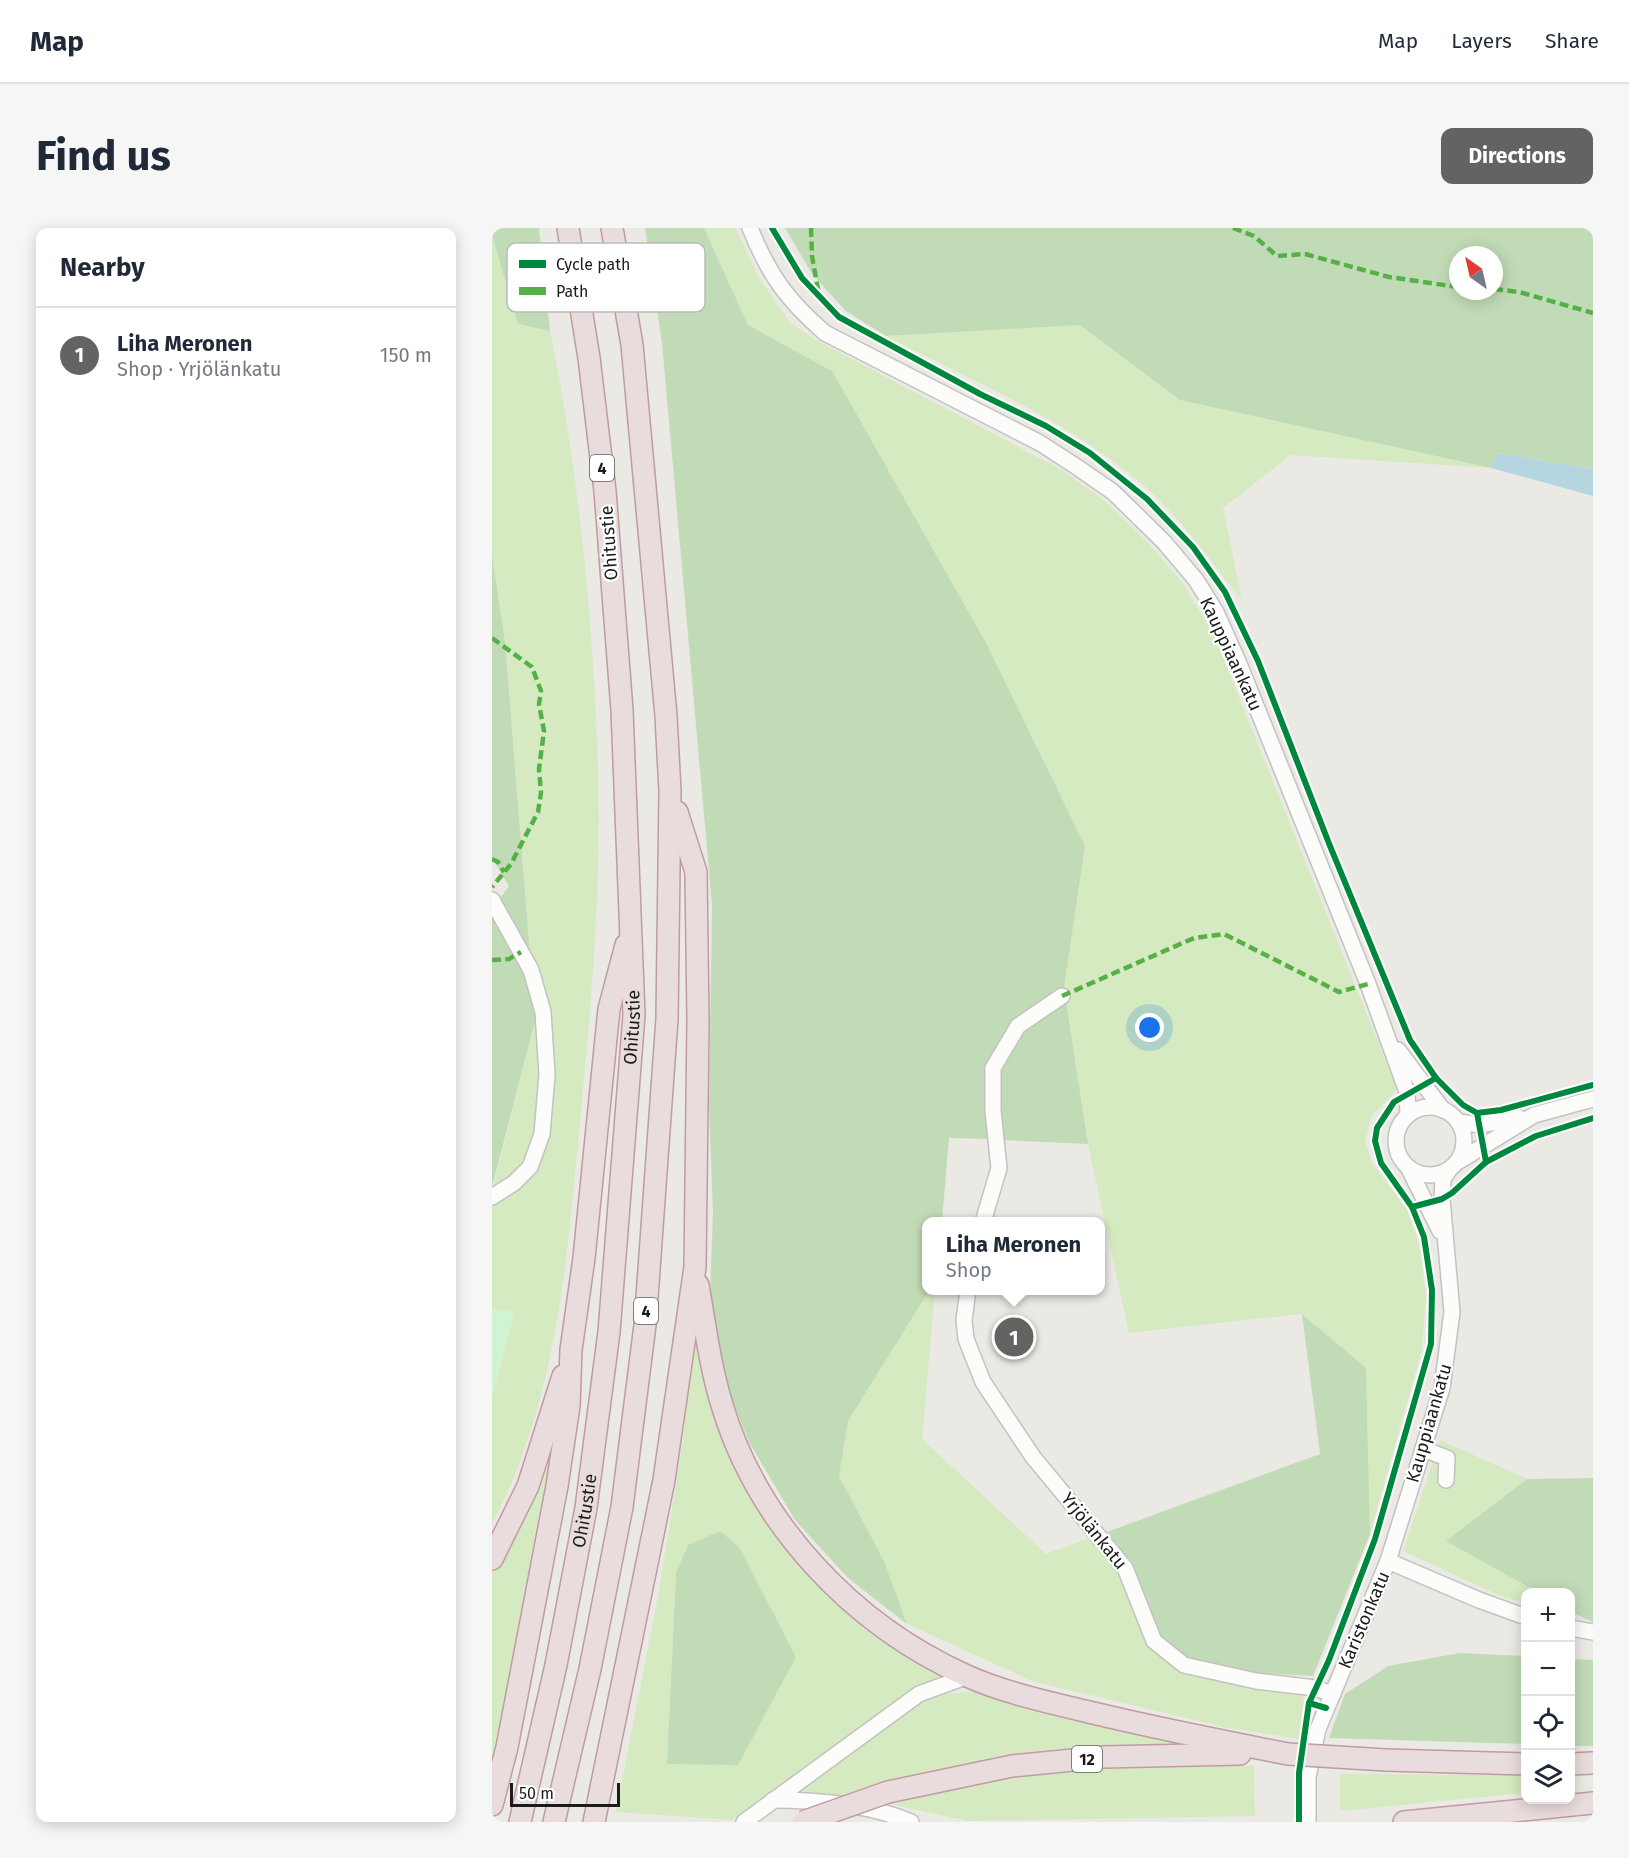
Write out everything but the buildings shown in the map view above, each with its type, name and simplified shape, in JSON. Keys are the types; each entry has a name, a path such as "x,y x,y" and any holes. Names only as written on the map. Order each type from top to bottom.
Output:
{"highway":[{"name":"Ohitustie","path":"568,228 570,243"},
{"name":"Ohitustie","path":"612,228 615,243"},
{"name":"Ohitustie","path":"520,1822 556,1665 586,1508 609,1332 634,1015 622,710 605,491 582,312"},
{"name":"Ohitustie","path":"554,1822 590,1669 622,1507 645,1325 667,1019 670,791 646,481 626,312"},
{"path":"594,1822 664,1480 695,1267 698,1020 696,872 670,791"},
{"path":"492,1805 507,1748 557,1486 569,1406 571,1350 584,1258 609,1009 630,932"},
{"path":"695,1267 722,1405 740,1452 764,1500 795,1544 831,1583 914,1648 968,1676 1045,1702 1171,1732 1288,1754"},
{"path":"492,1559 528,1486 571,1350"},
{"name":"12","path":"803,1822 888,1792 1012,1766 1104,1757 1288,1754 1386,1760 1521,1764"},
{"path":"1575,1764 1593,1764"},
{"path":"1404,1822 1593,1803"}],"street":[{"name":"Kauppiaankatu","path":"750,228 780,289 798,310 825,333 1040,443 1077,467 1113,492 1164,542 1196,580 1216,612 1240,666 1388,1035 1407,1092 1408,1115"},
{"path":"492,900 531,970 543,1012 547,1075 542,1134 530,1167 514,1183 492,1197"},
{"path":"984,1217 999,1168 993,1111 993,1068 1018,1026 1062,996"},
{"name":"Kauppiaankatu","path":"1388,1035 1443,1110"},
{"path":"1446,1245 1397,1147 1397,1135 1408,1115 1425,1107 1443,1110 1459,1122 1479,1125 1534,1115 1593,1100"},
{"path":"1408,1166 1428,1175 1453,1166 1470,1152 1534,1115"},
{"path":"1446,1245 1441,1189 1464,1143 1459,1122"},
{"name":"Kauppiaankatu","path":"1388,1561 1442,1388 1452,1312 1450,1267 1446,1245"},
{"name":"Yrjölänkatu","path":"967,1295 964,1320 966,1339 982,1382 1033,1457 1125,1568 1154,1641 1184,1665 1256,1681 1315,1688 1333,1694"},
{"path":"1423,1449 1447,1458 1446,1480"},
{"name":"Karistonkatu","path":"1308,1822 1308,1777 1318,1729 1388,1561 1521,1615"},
{"path":"1575,1629 1593,1632"},
{"path":"744,1822 919,1694 968,1676"},
{"path":"773,1800 808,1800 891,1813 911,1822"}],"green space":[{"path":"492,228 539,228 541,243 507,243 507,287 492,236"},
{"path":"645,228 704,228 748,325 832,371 986,643 1085,846 1064,988 1012,1021 985,1065 988,1139 949,1138 942,1217 922,1217 922,1295 927,1295 848,1421 839,1476 884,1561 907,1624 848,1578 795,1520 749,1442 727,1387 710,1294 713,1212 709,1108 712,905 657,312 705,312 705,243 647,243"},
{"path":"704,228 735,228 760,279 789,322 814,339 1062,470 1106,502 1145,540 1182,582 1213,633 1397,1089 1371,1117 1365,1141 1372,1163 1407,1210 1419,1244 1426,1296 1422,1349 1370,1534 1366,1368 1302,1314 1129,1333 1088,1144 1064,988 1085,846 832,371 748,325"},
{"path":"785,228 1593,228 1593,469 1498,453 1491,468 1180,400 1080,325 886,336 846,311 812,274"},
{"path":"492,236 507,287 507,312 514,312 518,324 550,331 560,384 577,493 588,602 596,711 599,813 597,907 591,1001 562,1289 554,1338 530,1433 513,1479 492,1524 492,1396 515,1311 492,1310 492,1201 549,1134 530,955 505,643 492,554"},
{"path":"514,312 548,312 550,331 518,324"},
{"path":"1080,325 1180,400 1491,468 1291,455 1223,508 1242,600 1168,509 1140,482 1111,459 1018,402 886,336"},
{"path":"492,554 505,642 530,955 499,900 509,886 492,858"},
{"path":"492,915 525,974 537,1014 492,1187"},
{"path":"1066,1001 1088,1144 1002,1140 998,1070 1022,1029"},
{"path":"537,1014 544,1092 540,1132 526,1165 492,1191"},
{"path":"927,1295 935,1295 922,1439 1046,1554 1092,1537 1122,1572 1180,1670 1252,1689 1304,1696 1299,1739 1224,1727 1035,1682 907,1624 884,1561 839,1476 848,1421"},
{"path":"492,1310 515,1311 492,1396"},
{"path":"1302,1314 1366,1368 1370,1534 1313,1676 1259,1673 1186,1659 1161,1636 1132,1562 1104,1533 1320,1454"},
{"path":"693,1321 707,1395 742,1479 787,1549 851,1617 940,1675 733,1820 616,1812 659,1591 684,1433","holes":["719,1532 739,1547 667,1764 676,1573 688,1545"]},
{"path":"555,1429 524,1610 492,1757 492,1571"},
{"path":"1440,1440 1527,1479 1447,1541 1530,1588 1521,1588 1521,1602 1501,1596 1403,1551"},
{"path":"1593,1478 1593,1622 1575,1614 1575,1588 1530,1588 1446,1541 1527,1479"},
{"path":"720,1531 739,1547 796,1657 738,1765 667,1764 676,1573 688,1545"},
{"path":"1460,1653 1521,1656 1521,1744 1329,1738 1345,1694 1388,1666"},
{"path":"1575,1659 1593,1660 1593,1746 1575,1746"},
{"path":"978,1691 1191,1746 1099,1745 1006,1754 843,1795 797,1791 920,1703 947,1694"},
{"path":"1130,1763 1254,1766 1255,1816 968,1821 890,1804 978,1783"},
{"path":"1340,1774 1521,1775 1521,1793 1340,1811"}],"water":[{"path":"1497,453 1593,469 1593,496 1491,468"}],"marked path":[{"path":"811,228 812,256 819,295"},
{"path":"1233,228 1254,236 1277,256 1305,254 1389,277 1449,286"},
{"path":"1503,290 1519,292 1593,313"},
{"path":"492,638 532,667 541,691 539,704 544,731 539,769 541,793 538,812 511,864 492,887"},
{"path":"492,859 498,862 504,872"},
{"path":"1062,996 1194,938 1224,934 1339,992 1368,984"},
{"path":"492,960 509,959 521,952"}],"cycle path":[{"path":"772,228 802,278 839,317 980,394 1046,426 1090,453 1147,499 1193,547 1225,592 1258,661 1330,846 1410,1040 1436,1078 1463,1105 1477,1113 1486,1162 1452,1193 1442,1199 1412,1207"},
{"path":"1309,1703 1329,1660 1375,1539 1431,1344 1432,1290 1424,1237 1412,1207 1381,1163 1375,1141 1377,1128 1394,1102 1436,1078"},
{"path":"1477,1113 1501,1110 1593,1085"},
{"path":"1486,1162 1536,1136 1593,1118"},
{"path":"1299,1822 1299,1773 1309,1703 1326,1708"}],"place":[{"name":"Liha Meronen","path":"1014,1337"}]}
